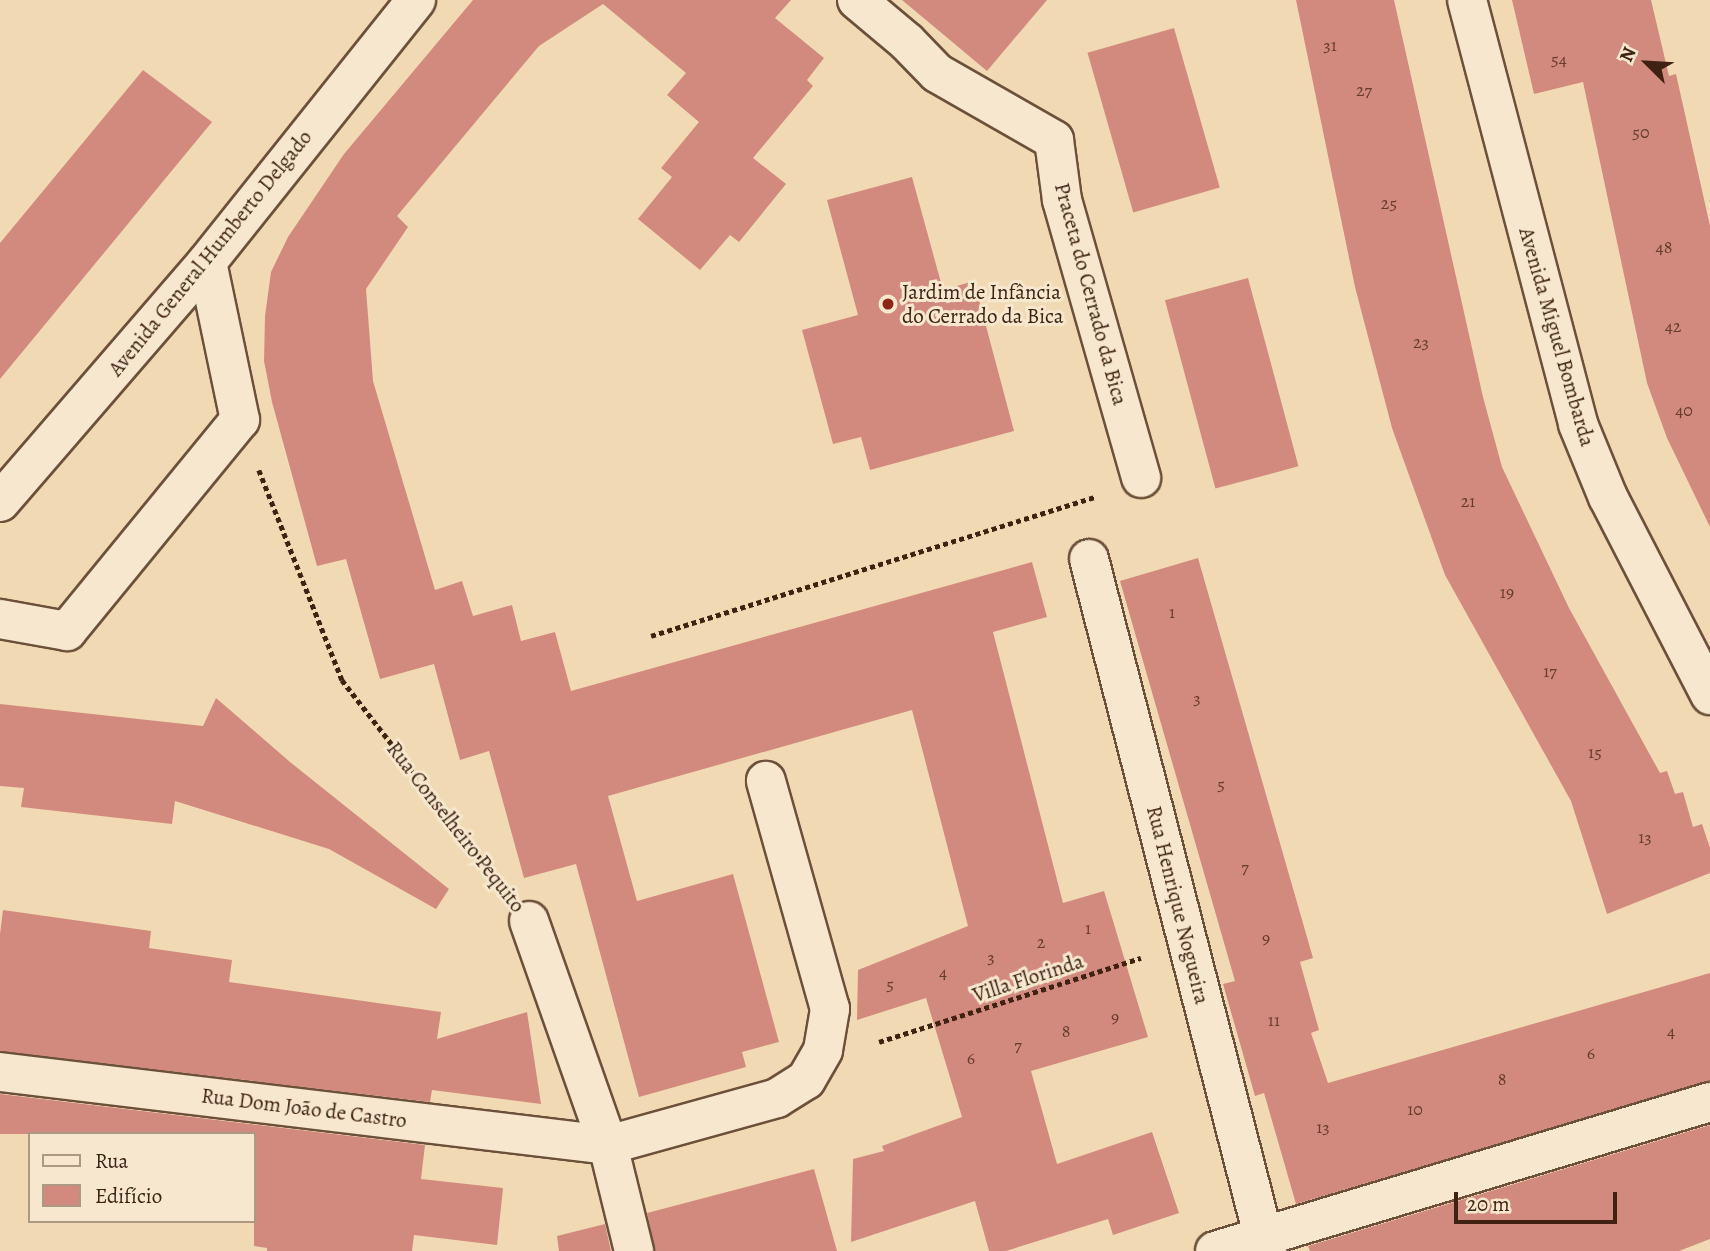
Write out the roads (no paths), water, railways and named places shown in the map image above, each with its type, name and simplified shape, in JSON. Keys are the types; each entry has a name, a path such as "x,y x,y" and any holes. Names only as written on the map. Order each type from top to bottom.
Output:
{"street":[{"name":"Avenida General Humberto Delgado","path":"0,502 207,262 416,0"},
{"name":"Praceta do Cerrado da Bica","path":"857,0 907,42 937,73 1054,140 1062,200 1141,478"},
{"name":"Avenida Miguel Bombarda","path":"1467,0 1578,424 1608,497 1710,695"},
{"path":"0,619 66,631 240,421 207,262"},
{"name":"Rua Henrique Nogueira","path":"1089,559 1265,1244"},
{"path":"608,1145 778,1098 806,1080 824,1050 830,1009 766,781"},
{"name":"Rua Conselheiro Pequito","path":"529,921 608,1145 634,1251"},
{"name":"Rua Dom João de Castro","path":"0,1072 608,1145"},
{"path":"1215,1251 1265,1244 1710,1102"}],"place":[{"name":"Jardim de Infância do Cerrado da Bica","path":"888,304"}]}
